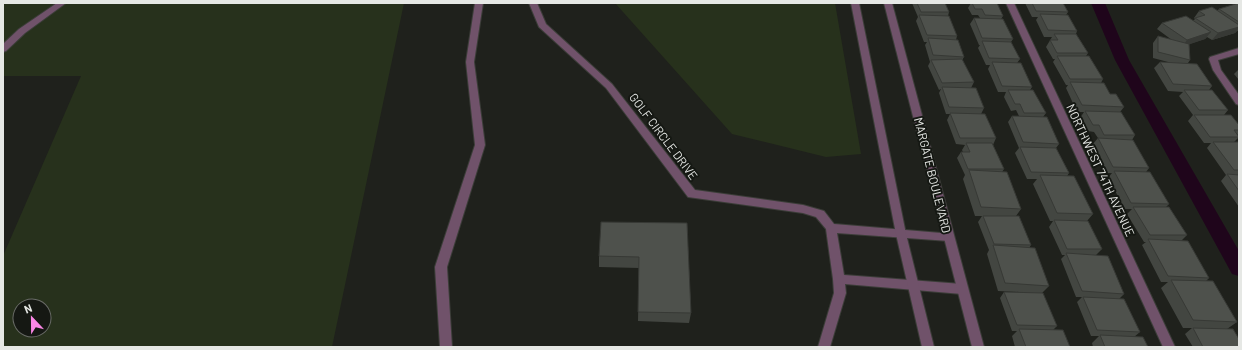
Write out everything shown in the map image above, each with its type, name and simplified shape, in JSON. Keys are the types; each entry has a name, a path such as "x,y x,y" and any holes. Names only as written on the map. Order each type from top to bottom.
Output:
{"street":[{"path":"3,49 22,31 62,3"},
{"path":"446,347 441,267 480,145 470,62 478,3"},
{"name":"GOLF CIRCLE DRIVE","path":"533,3 542,25 609,86 692,194 803,209 820,214 831,228"},
{"path":"855,3 902,234 928,347"},
{"name":"MARGATE BOULEVARD","path":"888,3 978,347"},
{"name":"NORTHWEST 74TH AVENUE","path":"1010,3 1169,347"},
{"path":"1239,51 1213,59 1217,70 1239,102"},
{"path":"824,347 840,293 831,228 853,231 948,237"},
{"path":"839,279 962,289"}],"green space":[{"path":"3,3 404,3 332,347 3,347 3,256 81,76 3,76"},
{"path":"615,3 835,3 861,154 826,157 732,134"}],"building":[{"path":"917,3 945,3 949,12 921,12"},
{"path":"972,3 997,3 1003,16 985,15 982,9 975,9"},
{"path":"1032,3 1063,3 1068,12 1036,11"},
{"path":"1239,3 1239,22 1219,9"},
{"path":"1212,7 1239,25 1239,27 1218,33 1195,18 1205,15 1199,11"},
{"path":"1040,14 1068,15 1077,31 1048,30"},
{"path":"919,15 949,16 957,36 927,35"},
{"path":"1186,16 1211,32 1187,40 1162,23"},
{"path":"974,18 1003,19 1013,39 982,38"},
{"path":"1054,34 1076,34 1088,53 1057,53 1050,40 1058,40"},
{"path":"1158,36 1189,44 1190,60 1158,52"},
{"path":"928,38 958,40 964,57 933,55"},
{"path":"982,41 1011,42 1020,59 989,58"},
{"path":"1057,56 1089,56 1103,79 1070,79"},
{"path":"962,59 974,82 942,83 931,60"},
{"path":"992,62 1021,63 1032,87 1002,86"},
{"path":"1160,62 1197,64 1212,86 1173,84"},
{"path":"1070,82 1104,83 1110,94 1116,94 1124,107 1082,105"},
{"path":"942,87 976,88 984,108 949,107"},
{"path":"1008,90 1033,90 1046,113 1024,113 1020,104 1015,104"},
{"path":"1184,90 1212,90 1228,110 1199,110"},
{"path":"1085,111 1121,112 1135,135 1104,135 1099,125 1093,125"},
{"path":"950,113 985,114 996,138 960,138"},
{"path":"1194,115 1231,115 1239,125 1239,130 1234,130 1239,137 1210,137"},
{"path":"1012,116 1047,117 1059,144 1023,142"},
{"path":"1098,138 1133,140 1149,168 1113,167"},
{"path":"1213,142 1239,142 1239,170 1234,170"},
{"path":"966,143 992,143 1004,169 968,169 961,152 970,152"},
{"path":"1020,147 1056,148 1069,173 1031,172"},
{"path":"969,170 1007,172 1021,209 981,207"},
{"path":"1114,171 1150,172 1169,204 1131,203"},
{"path":"1227,174 1239,175 1239,191"},
{"path":"1040,175 1074,176 1093,214 1057,213"},
{"path":"1133,207 1169,207 1187,235 1150,235"},
{"path":"983,216 1019,216 1031,245 994,244"},
{"path":"1054,220 1088,221 1102,249 1067,249"},
{"path":"601,222 687,223 691,313 638,312 639,257 599,256"},
{"path":"1148,239 1188,241 1209,278 1168,276"},
{"path":"993,245 1035,248 1049,286 1005,283"},
{"path":"1066,253 1108,256 1124,294 1082,291"},
{"path":"1171,280 1213,281 1237,322 1193,320"},
{"path":"1004,292 1043,293 1057,326 1017,325"},
{"path":"1083,297 1124,299 1140,332 1097,330"},
{"path":"1193,328 1233,329 1239,339 1239,347 1203,347"},
{"path":"1019,329 1063,330 1070,347 1026,347"},
{"path":"1100,335 1143,337 1148,347 1105,347"}],"waterway":[{"path":"1098,3 1122,60 1239,268"}]}
